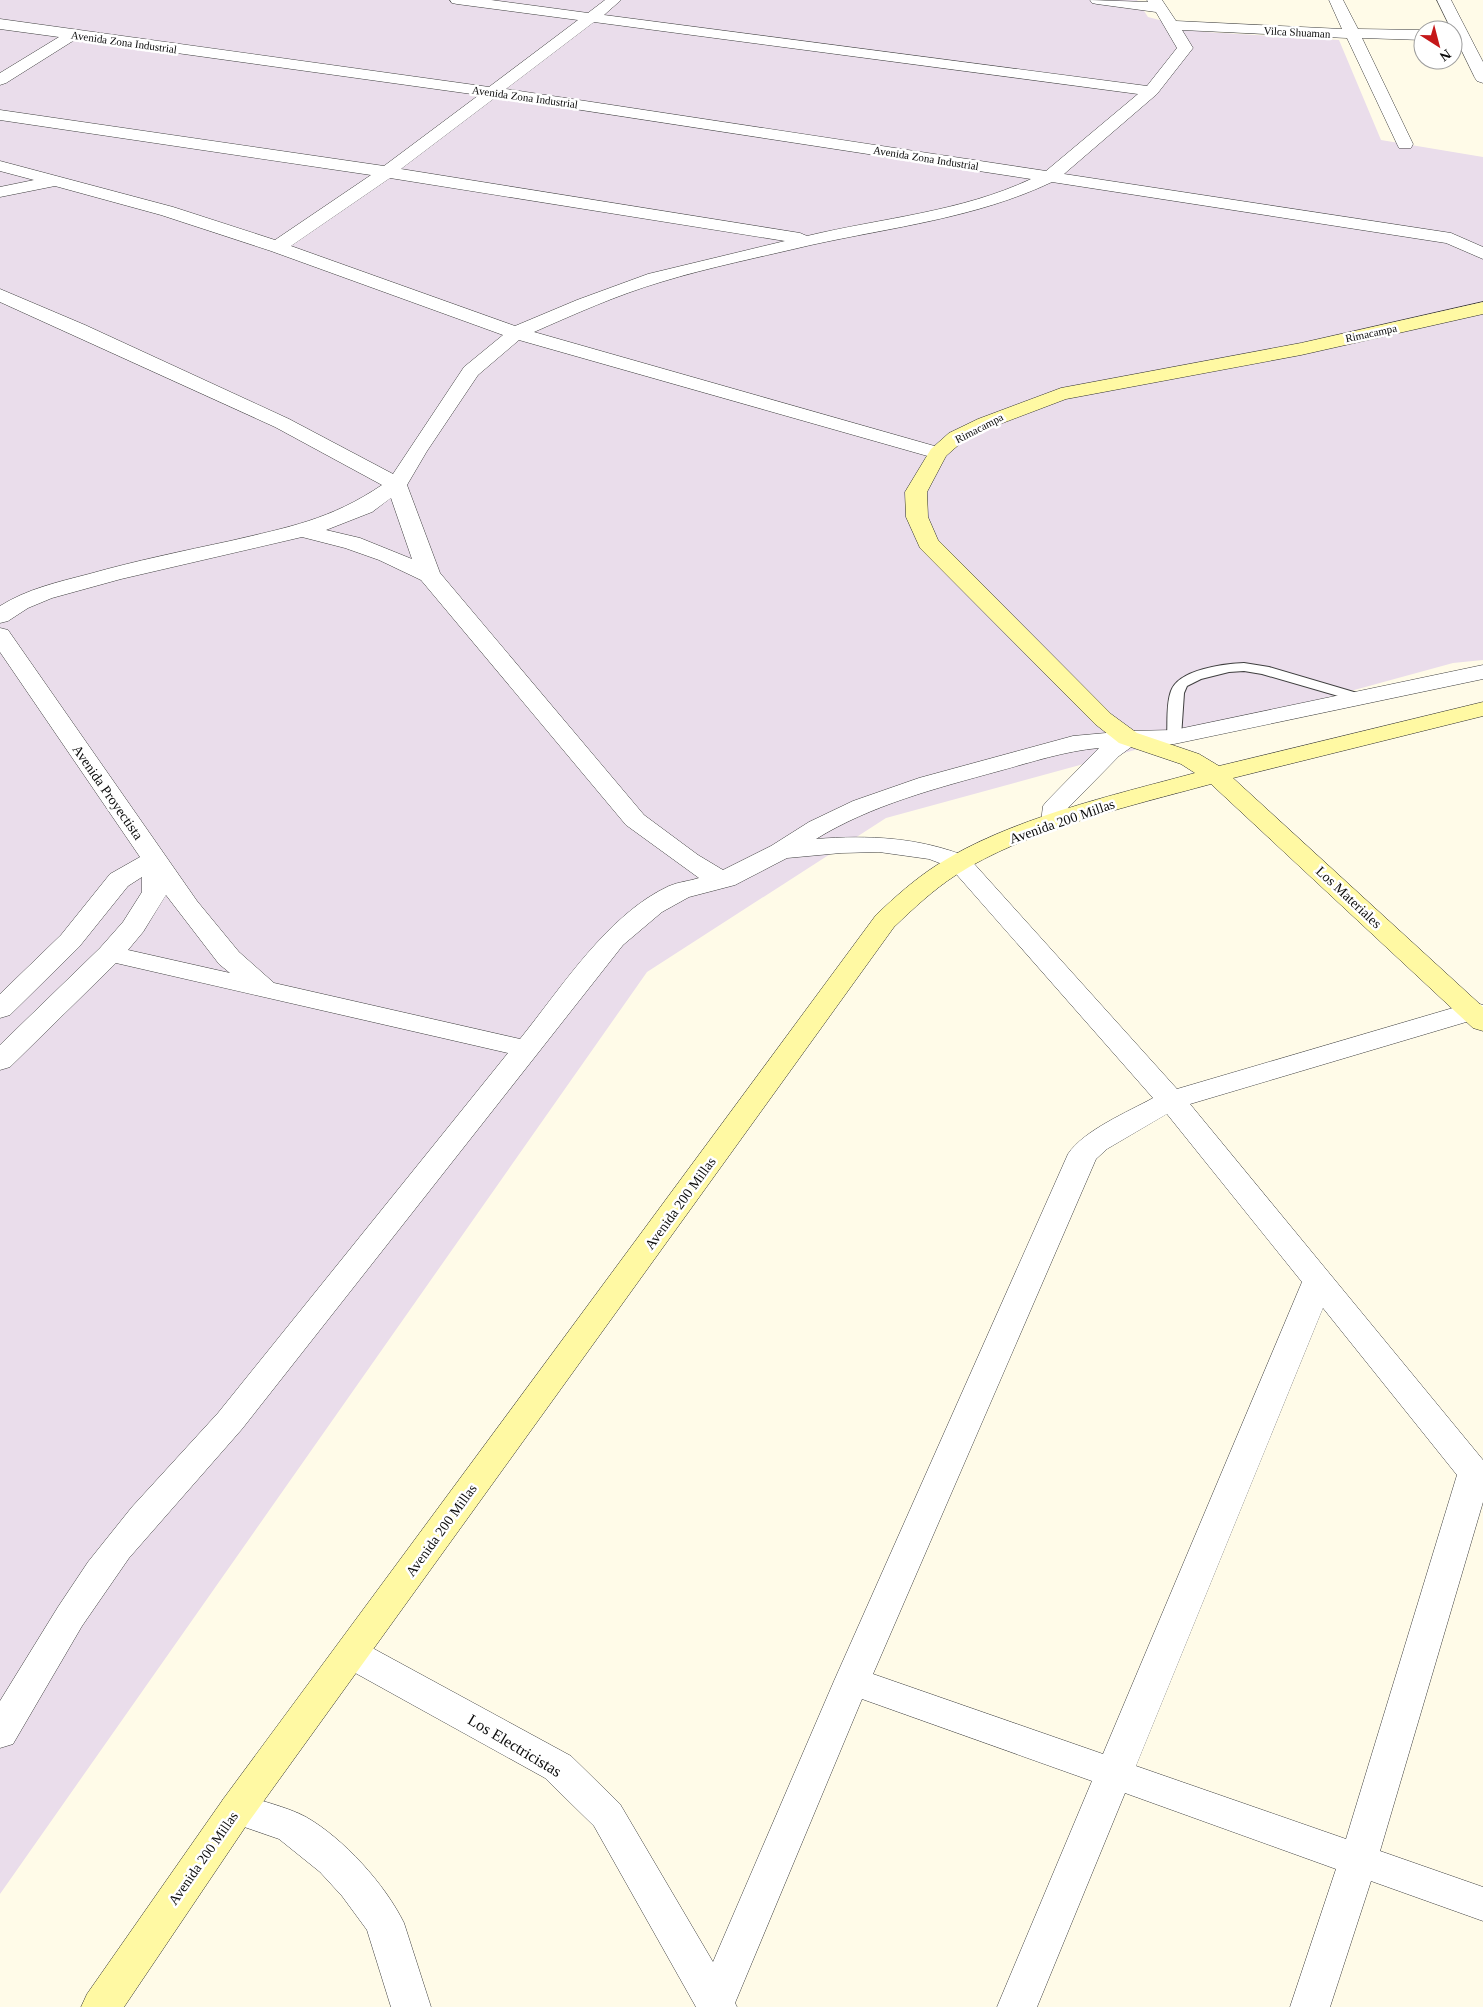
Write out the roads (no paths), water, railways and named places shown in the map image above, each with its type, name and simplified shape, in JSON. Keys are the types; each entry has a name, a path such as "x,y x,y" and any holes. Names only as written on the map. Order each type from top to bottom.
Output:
{"street":[{"path":"457,0 1151,91"},
{"path":"277,247 387,172 614,0"},
{"path":"0,616 20,603 44,593 117,573 302,531 336,520 364,507 397,485 417,451 471,371 516,334 584,304 654,278 812,240 976,206 1016,193 1050,177 1151,91 1184,48 1158,4 1097,0"},
{"path":"1336,0 1405,144"},
{"path":"1444,0 1455,20"},
{"name":"Avenida Zona Industrial","path":"0,24 492,92 1451,238 1483,254"},
{"name":"Vilca Shuaman","path":"1170,25 1351,34 1413,35"},
{"path":"0,80 72,35"},
{"path":"1463,35 1483,78"},
{"path":"0,115 387,172 812,240"},
{"path":"0,166 54,182 167,210 277,247 516,334 938,453"},
{"path":"0,192 54,182"},
{"path":"0,295 282,423 397,485 430,575 635,820 712,875 726,879"},
{"name":"Rimacampa","path":"1215,774 1190,759 1128,738 1094,711 928,543 917,517 916,492 938,453 956,438 985,424 1027,405 1061,394 1301,348 1483,308"},
{"path":"302,531 352,543 388,555 430,575"},
{"name":"Avenida Proyectista","path":"0,635 188,907 229,958 267,990"},
{"path":"0,1733 53,1642 116,1550 161,1494 230,1420 614,939 653,906 680,891 726,879 780,851 818,827 862,806 928,784 1073,744 1128,738 1174,737 1483,672"},
{"name":"Avenida 200 Millas","path":"101,2007 237,1809 352,1654 885,921 921,886 959,862 1020,834 1054,822 1215,774 1483,709"},
{"path":"1054,822 1056,806 1110,752 1128,738"},
{"name":"Los Materiales","path":"1215,774 1478,1017"},
{"path":"780,851 864,845 934,852 959,862 1171,1100 1479,1477 1310,2007"},
{"path":"0,1009 70,941 119,880 154,859 155,892 134,926 110,954 0,1061"},
{"path":"110,954 527,1049"},
{"path":"716,2005 852,1681 1083,1154 1097,1142 1171,1100 1478,1017"},
{"path":"1017,2007 1319,1280"},
{"name":"Los Electricistas","path":"352,1654 558,1767 607,1815 716,2005"},
{"path":"852,1681 1483,1904"},
{"path":"237,1809 292,1828 334,1860 356,1884 384,1923 411,2007"}],"lane":[{"path":"1174,737 1177,693 1181,684 1196,676 1229,668 1244,667 1264,670 1359,698"}]}
